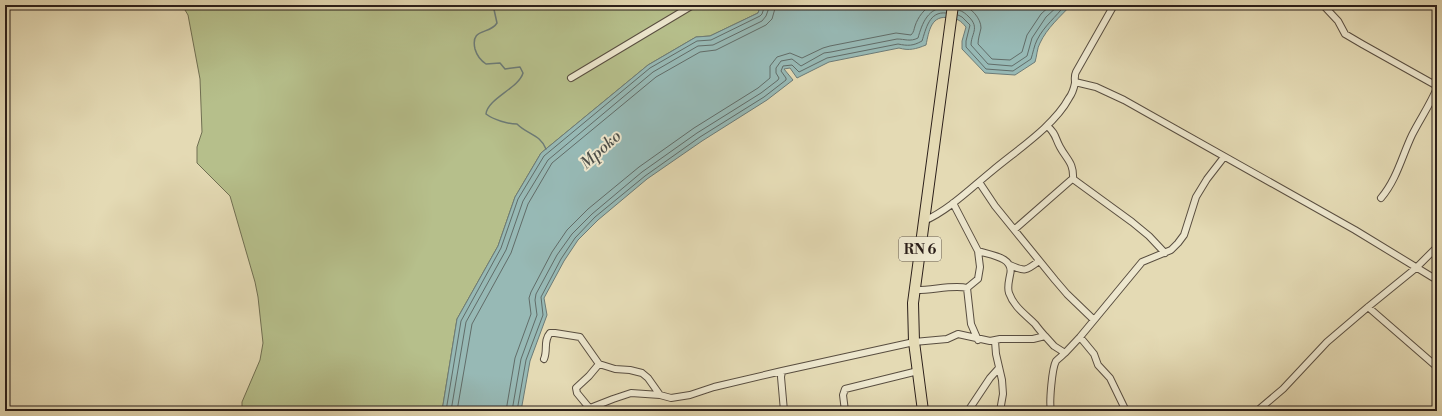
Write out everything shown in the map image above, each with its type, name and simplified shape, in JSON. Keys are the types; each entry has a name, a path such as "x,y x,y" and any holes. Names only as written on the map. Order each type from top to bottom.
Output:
{"main road":[{"name":"RN 6","path":"923,411 914,342 913,303 953,5"}],"street":[{"path":"572,78 693,5"},
{"path":"924,221 953,203 1047,126 1070,98 1075,82 1074,77 1076,72 1114,5"},
{"path":"1323,5 1338,21 1345,34 1437,87 1433,98 1413,134 1396,175 1389,188 1381,198"},
{"path":"1075,82 1085,83 1096,87 1124,100 1355,230 1437,280"},
{"path":"1047,126 1057,138 1059,146 1072,165 1073,180"},
{"path":"1051,411 1050,396 1056,362 1080,337 1142,262 1171,250 1184,235 1196,197 1207,179 1224,157"},
{"path":"1015,229 1071,180 1073,180"},
{"path":"1073,180 1132,222 1149,236 1165,253"},
{"path":"979,182 995,206 1015,229 1039,261 1067,294 1094,320"},
{"path":"953,203 978,250 980,267 978,279 967,288"},
{"path":"1257,411 1283,389 1327,342 1416,268 1437,247"},
{"path":"978,250 998,256 1010,265 1023,270 1028,269 1039,261"},
{"path":"1010,265 1011,271 1008,287 1009,294 1019,310 1035,324 1054,346 1065,352"},
{"path":"914,290 961,286 967,288"},
{"path":"967,288 971,324 978,340"},
{"path":"1368,307 1437,367"},
{"path":"544,359 546,355 546,338 550,333 580,338 599,364 615,369 630,370 642,373 648,378 660,395"},
{"path":"599,364 576,388 577,393 591,410 613,399 631,393 660,395 670,398 690,395 714,387 782,371 914,342 948,339 958,334 978,340 995,341 1014,338 1024,340 1045,336"},
{"path":"1080,337 1094,354 1098,365 1110,378 1126,411"},
{"path":"995,341 1002,380 1003,394 1000,411"},
{"path":"968,411 990,378 999,368"},
{"path":"782,371 781,378 784,411"},
{"path":"845,411 843,395 846,389 918,372"}],"green space":[{"path":"182,5 761,5 758,13 710,36 696,37 648,65 541,153 515,197 498,246 457,319 442,411 242,411 242,402 260,360 263,343 258,297 230,196 197,163 197,147 202,132 200,79 188,15"}],"water":[{"name":"Mpoko","path":"761,5 1071,5 1046,32 1038,47 1035,62 1015,75 985,73 962,49 962,41 966,27 957,19 944,17 935,21 930,29 926,45 919,48 899,48 829,62 797,78 790,68 784,69 793,80 767,100 702,141 647,179 598,220 578,240 564,261 544,298 547,315 530,361 521,411 442,411 457,319 498,246 515,197 541,153 648,65 696,37 710,36 758,13"}],"waterway":[{"path":"493,5 497,23 494,27 478,34 475,37 474,42 477,54 486,64 500,63 505,69 520,67 523,73 516,84 492,103 486,114 501,121 517,124 537,137 546,149"}]}
